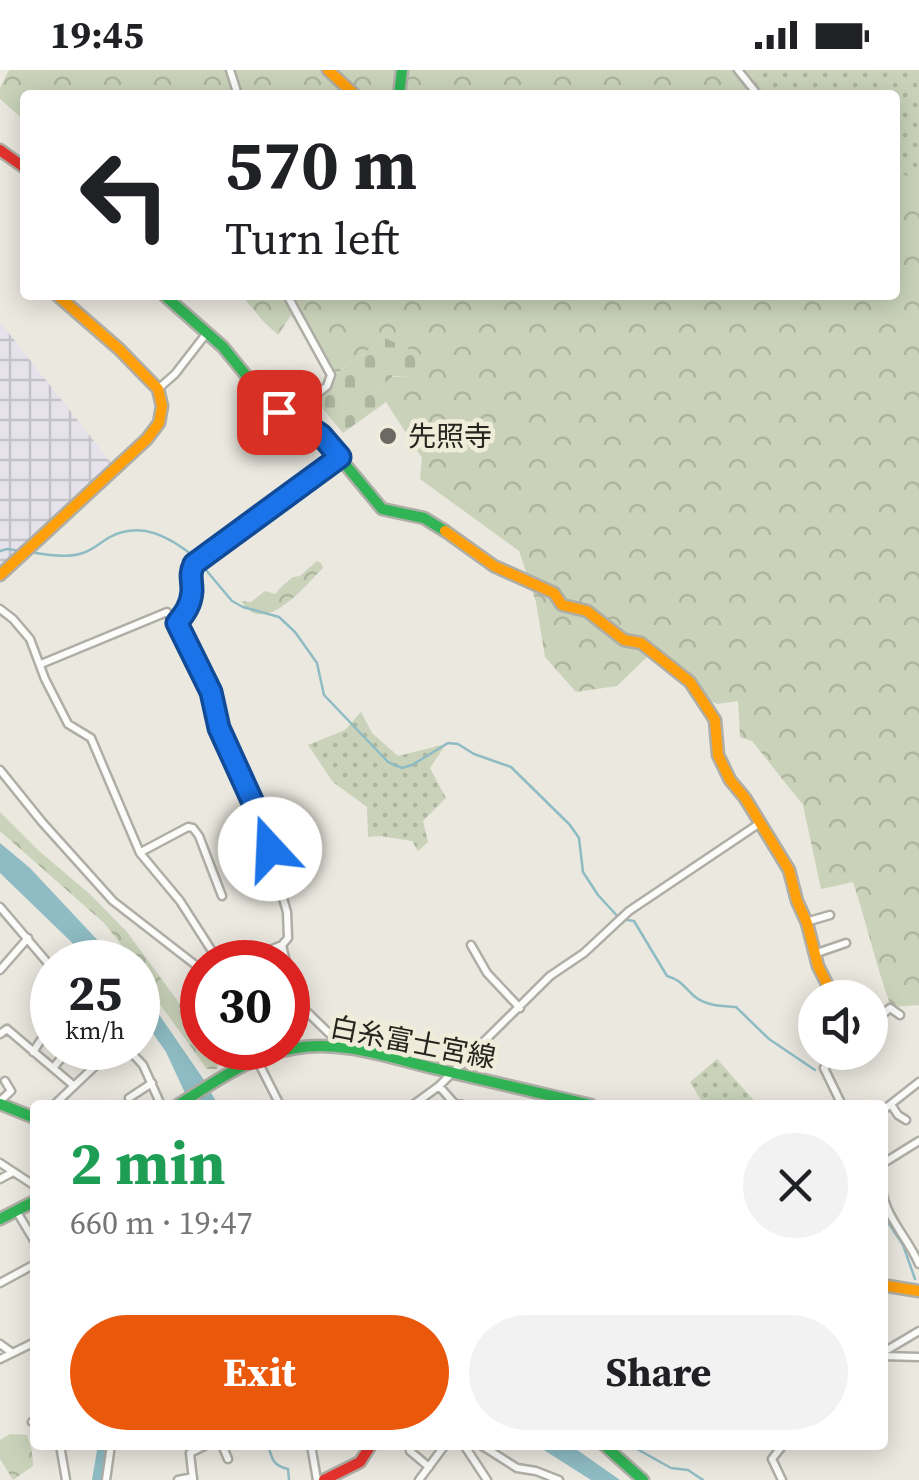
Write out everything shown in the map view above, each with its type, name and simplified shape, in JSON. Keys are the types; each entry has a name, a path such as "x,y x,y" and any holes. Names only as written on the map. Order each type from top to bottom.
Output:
{"street":[{"path":"328,70 350,90"},
{"path":"738,70 754,90"},
{"path":"0,575 146,439 158,423 162,406 158,389 63,300"},
{"path":"168,300 220,344 255,390 288,418 321,435 382,508 430,520 494,566 554,593 562,605 587,611 624,640 641,643 690,682 715,720 718,755 730,780 789,870 826,980"},
{"path":"288,418 327,386 331,374 290,300"},
{"path":"158,389 206,334"},
{"path":"177,623 190,606 190,572 194,564 340,457"},
{"path":"0,609 30,639 68,724 91,738 140,853 180,901 205,940"},
{"path":"40,664 166,612 177,623 211,692 219,728 260,818 287,912 286,940"},
{"path":"0,770 113,900 180,953"},
{"path":"420,1100 440,1086 550,976 584,953 629,911 774,820"},
{"path":"140,853 192,828 199,836 222,896"},
{"path":"0,907 30,940"},
{"path":"806,922 830,915"},
{"path":"0,970 28,938"},
{"path":"814,954 846,942"},
{"path":"472,945 487,973 520,1008"},
{"path":"888,1010 900,1015"},
{"path":"310,1015 336,1039 336,1046"},
{"path":"0,1034 6,1030 30,1050"},
{"name":"白糸富士宮線","path":"310,1047 336,1046 571,1100"},
{"path":"55,1070 73,1086"},
{"path":"59,1100 90,1070"},
{"path":"145,1070 158,1100"},
{"name":"白糸富士宮線","path":"186,1100 237,1070"},
{"path":"261,1070 276,1100"},
{"path":"825,1070 840,1100"},
{"path":"255,1079 263,1074"},
{"path":"4,1082 11,1091 0,1102 30,1116"},
{"path":"888,1108 919,1082"},
{"path":"129,1098 152,1084"},
{"path":"440,1086 452,1100"},
{"path":"910,1091 919,1098"},
{"path":"892,1106 906,1120"},
{"path":"888,1160 919,1141"},
{"path":"0,1163 30,1183"},
{"path":"0,1179 13,1172"},
{"path":"0,1219 30,1204"},
{"path":"17,1212 30,1234"},
{"path":"888,1212 919,1264"},
{"path":"0,1282 30,1267"},
{"path":"888,1286 919,1291"},
{"path":"888,1349 919,1330"},
{"path":"0,1344 11,1352"},
{"path":"0,1359 30,1344"},
{"path":"888,1352 919,1357"},
{"path":"61,1450 66,1480"},
{"path":"106,1480 110,1450"},
{"path":"178,1480 193,1478 190,1453 196,1450"},
{"path":"224,1450 228,1460"},
{"path":"312,1450 321,1480 360,1462 368,1450"},
{"path":"419,1480 441,1450"},
{"path":"467,1450 487,1480"},
{"path":"488,1450 516,1468 559,1480"},
{"path":"610,1450 644,1480"},
{"path":"779,1450 772,1459 782,1480"},
{"path":"410,1451 428,1467"}],"shaded area":[{"path":"0,322 112,464 0,570"}],"green space":[{"path":"9,70 727,70 741,90 20,90 20,117 0,99 0,88"},
{"path":"727,70 919,70 919,218 900,200 900,90 741,90"},
{"path":"900,172 919,182 919,1005 891,1007 888,980 882,980 853,882 821,889 803,805 752,741 740,737 738,701 717,704 694,693 650,654 617,686 576,692 545,657 536,602 519,551 420,479 422,458 386,402 373,393 391,377 416,376 385,338 337,373 317,354 291,315 278,335 245,300 900,300"},
{"path":"385,338 428,358 416,377 393,376 374,392 386,402 343,433 317,402 337,373"},
{"path":"317,561 323,568 282,607 253,613 241,601 251,602 265,591 275,594"},
{"path":"361,712 372,733 398,756 446,744 430,768 446,798 423,821 428,842 418,851 412,841 368,837 367,807 333,782 308,745 345,730"},
{"path":"0,812 91,895 133,940 118,940 104,923 0,831"},
{"path":"160,977 180,1004 180,1032 160,1004"},
{"path":"717,1059 754,1100 701,1100 690,1082"},
{"path":"10,1434 27,1435 32,1450 33,1466 13,1480 0,1459 0,1440"}],"water":[{"path":"0,843 30,868 97,940 69,940 0,873"},
{"path":"160,1016 180,1045 180,1070 197,1070 215,1100 186,1100 160,1043"},
{"path":"544,1450 577,1450 620,1480 591,1480"}],"waterway":[{"path":"28,552 76,555 133,530 166,538 196,558"},
{"path":"0,551 20,551"},
{"path":"201,564 232,601 279,617 295,632 317,663 324,695 388,762 402,768 412,765 448,743 511,767 570,825 579,838 583,872 620,919 634,921 667,976 704,1002 736,1007 769,1039 798,1059"},
{"path":"888,1222 903,1245 915,1279"},
{"path":"97,1480 102,1450"},
{"path":"270,1450 274,1461 288,1469 289,1480"},
{"path":"639,1450 703,1480"}],"traffic: fast":[{"path":"400,90 402,70"},
{"path":"170,300 223,347 271,406 321,435 382,509 424,518 445,531"},
{"path":"186,1100 249,1063 313,1046 364,1051 570,1100"},
{"path":"0,1104 30,1116"},
{"path":"0,1219 30,1204"},
{"path":"610,1450 643,1480"}],"traffic: slow":[{"path":"328,70 350,90"},
{"path":"0,575 147,439 159,423 162,406 158,389 63,300"},
{"path":"445,531 494,566 554,593 562,605 587,611 624,640 641,643 690,682 715,720 718,755 730,780 789,870 825,980"},
{"path":"888,1286 919,1291"}],"traffic: jam":[{"path":"0,150 20,164"},
{"path":"324,1480 360,1462 368,1450"}],"place":[{"name":"先照寺","path":"388,436"}],"route":[{"path":"270,849 219,728 211,692 177,623 190,606 190,572 194,564 340,457 321,435 279,412"}]}
